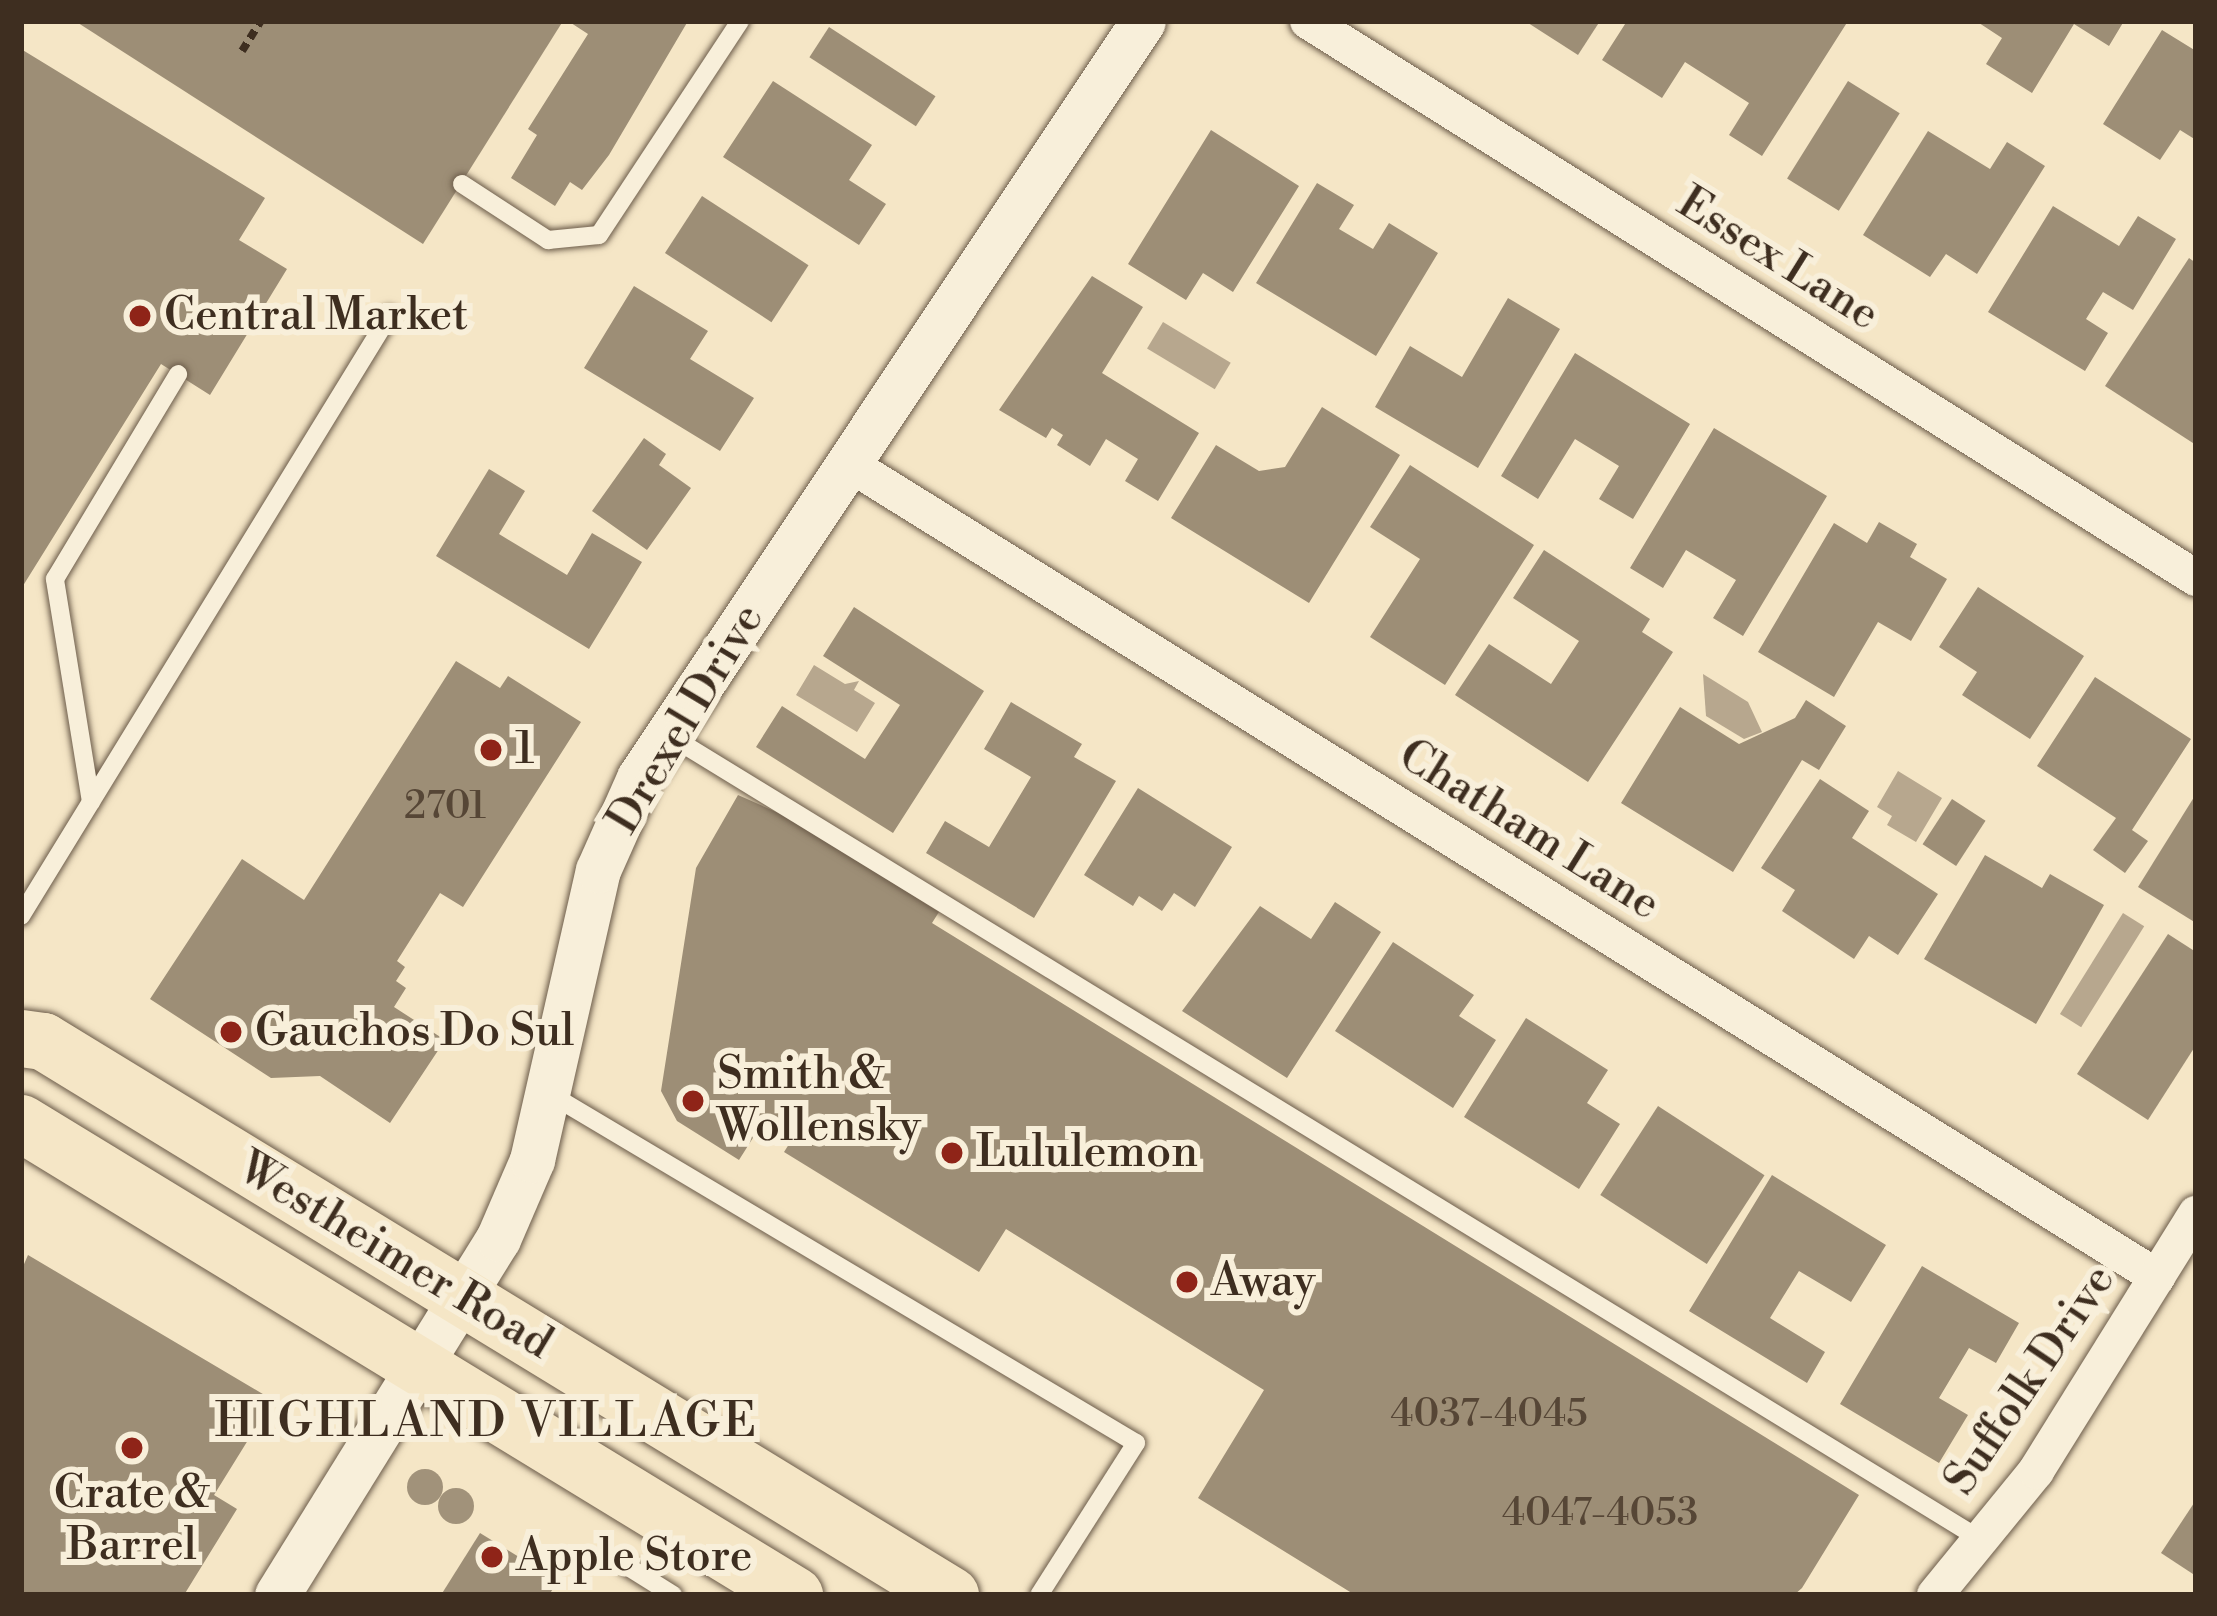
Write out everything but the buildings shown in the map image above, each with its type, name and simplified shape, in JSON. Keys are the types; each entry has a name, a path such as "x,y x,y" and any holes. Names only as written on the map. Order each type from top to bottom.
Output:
{"main road":[{"name":"Westheimer Road","path":"21,1038 43,1041 950,1595"},
{"name":"Westheimer Road","path":"21,1124 794,1595"}],"street":[{"name":"Drexel Drive","path":"277,1595 463,1297 532,1160 598,870 668,734 1143,21"},
{"name":"Essex Lane","path":"1308,21 2196,578"},
{"name":"Chatham Lane","path":"851,465 2157,1277"},
{"name":"Suffolk Drive","path":"1935,1595 2036,1472 2196,1214"}],"lane":[{"path":"462,184 548,240 599,235 740,21"},
{"path":"21,916 389,316"},
{"path":"91,802 55,579 178,374"},
{"path":"668,734 1980,1540"},
{"path":"550,1094 1136,1443 1039,1595"},
{"path":"625,1565 674,1595"}],"path":[{"path":"242,51 261,21"}],"shaded area":[{"path":"1163,322 1231,363 1215,389 1147,349"},
{"path":"814,665 845,684 859,681 854,690 875,703 857,732 796,695"},
{"path":"1703,674 1748,702 1762,732 1744,739 1706,716"},
{"path":"1898,771 1942,798 1916,842 1887,825 1892,816 1877,807"},
{"path":"2123,913 2144,926 2081,1027 2060,1014"}],"place":[{"name":"Central Market","path":"140,316"},
{"name":"1","path":"491,750"},
{"name":"Gauchos Do Sul","path":"231,1032"},
{"name":"Smith & Wollensky","path":"693,1101"},
{"name":"Lululemon","path":"952,1153"},
{"name":"Away","path":"1187,1282"},
{"name":"Crate & Barrel","path":"132,1448"},
{"name":"Apple Store","path":"492,1557"}],"district":[{"name":"HIGHLAND VILLAGE","path":"487,1423"}]}
